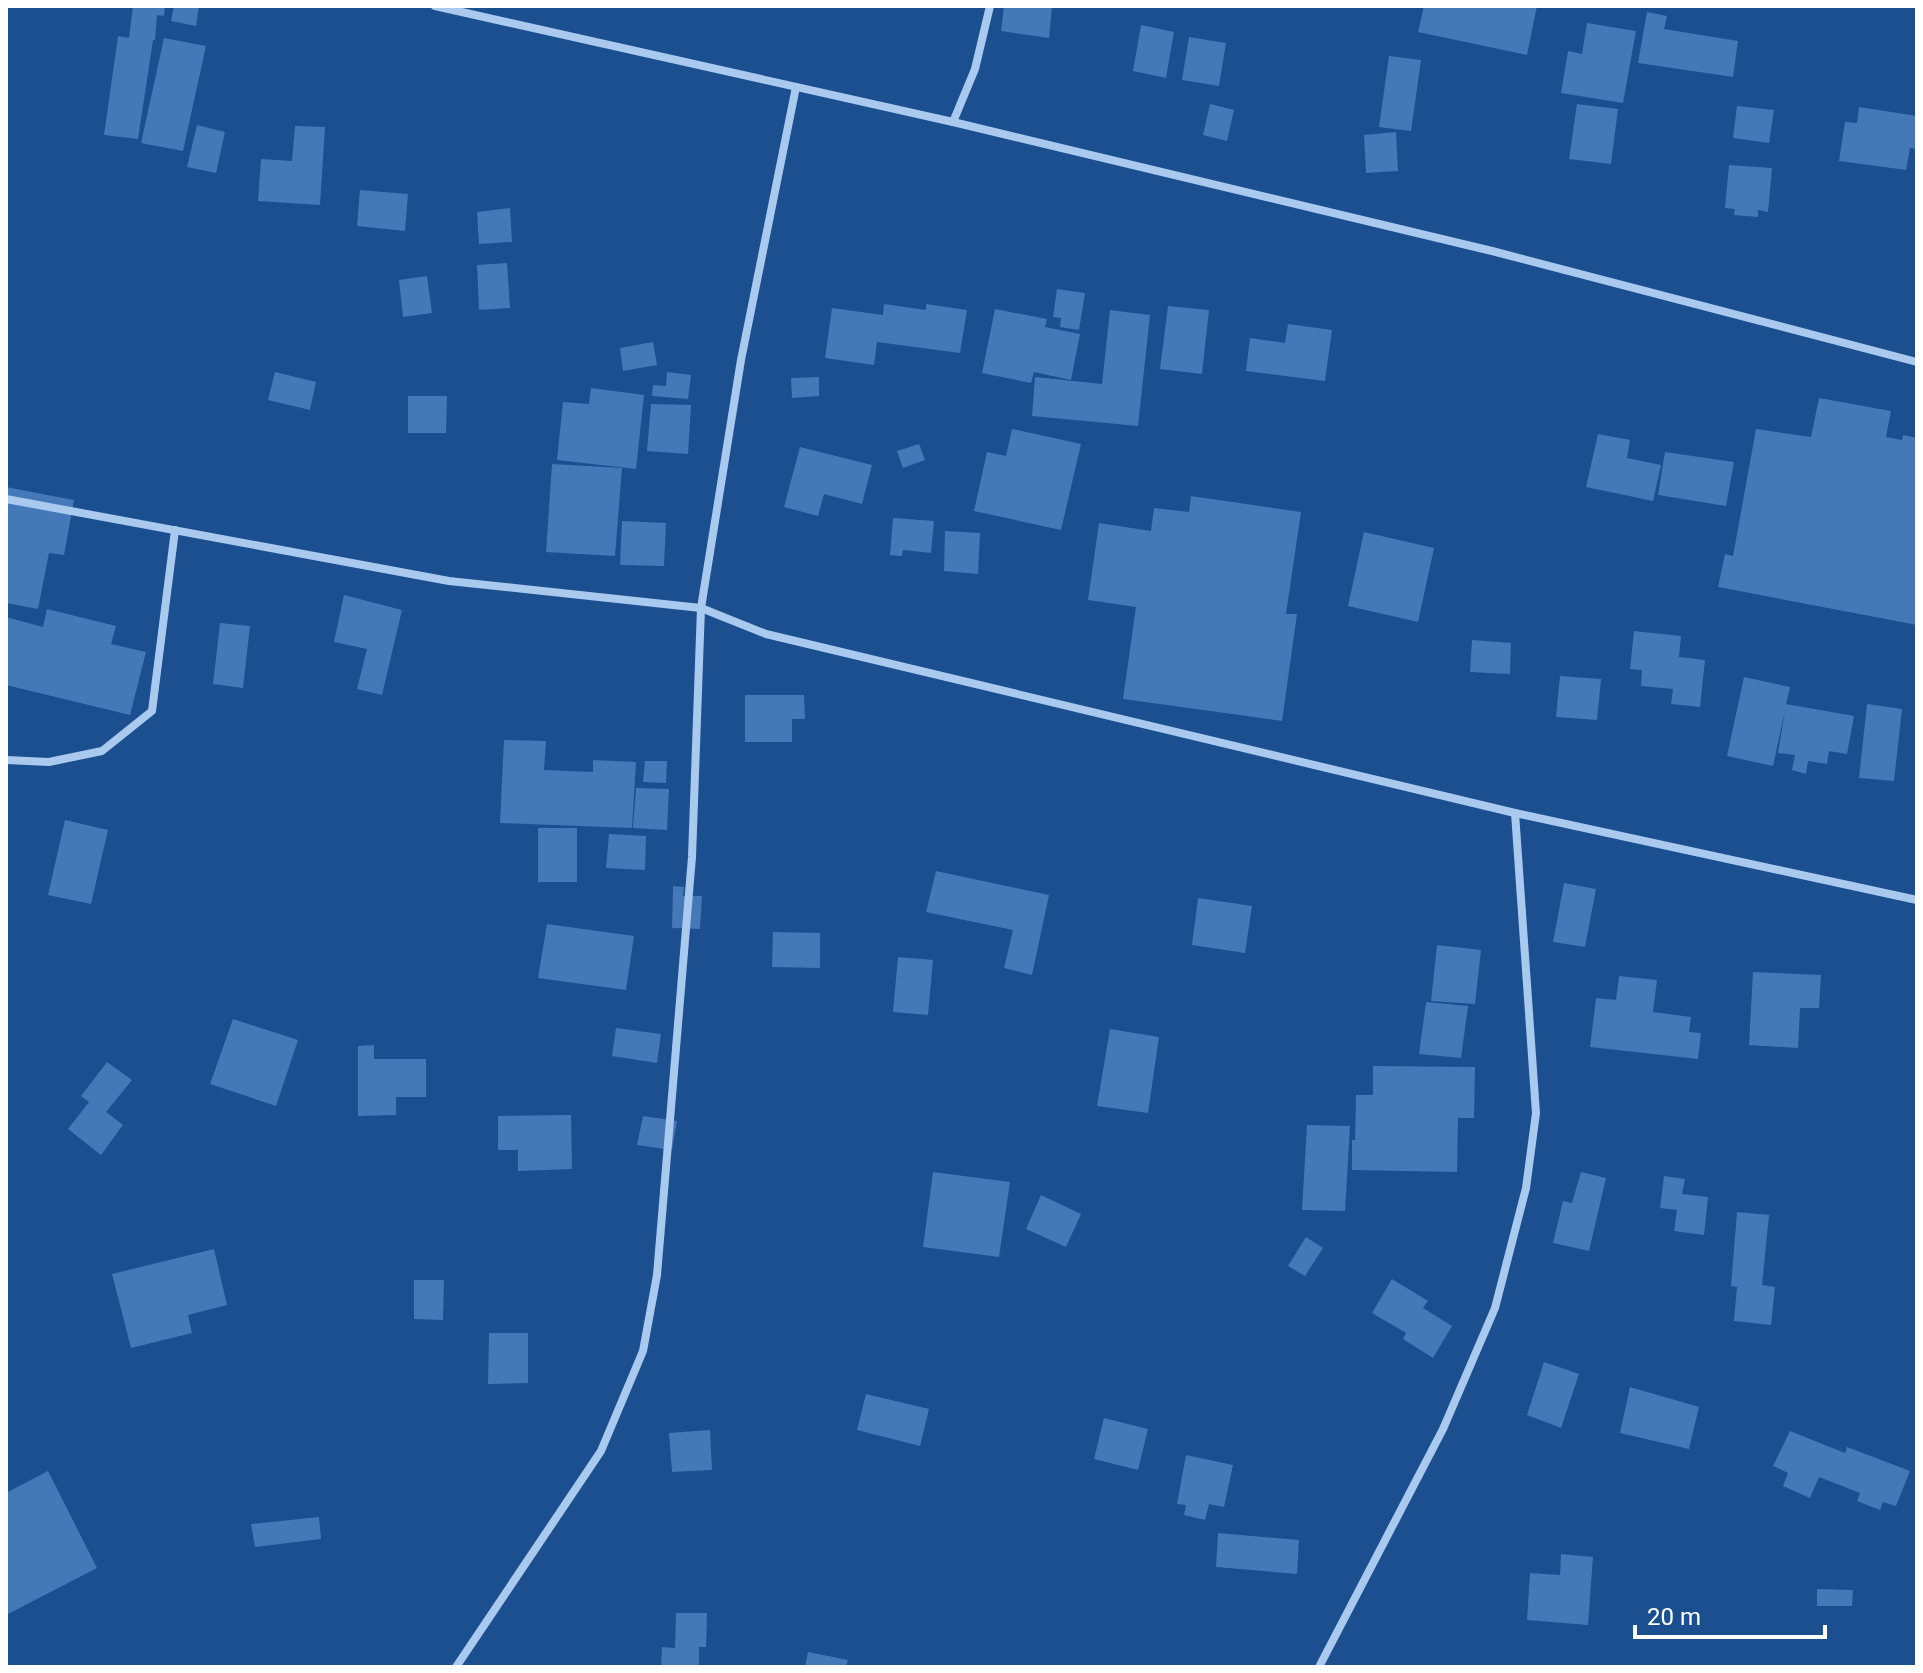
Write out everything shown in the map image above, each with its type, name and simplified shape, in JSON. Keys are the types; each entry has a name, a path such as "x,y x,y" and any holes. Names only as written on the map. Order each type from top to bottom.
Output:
{"street":[{"path":"435,6 953,122 1492,251 1917,362"},
{"path":"953,122 975,69 990,6"},
{"path":"456,1667 601,1451 643,1351 657,1275 692,857 701,608 741,360 796,87"},
{"path":"6,499 449,581 701,608 766,634 1515,813 1917,900"},
{"path":"6,760 49,762 102,751 152,711 175,530"},
{"path":"1319,1667 1443,1429 1495,1308 1526,1188 1536,1113 1515,813"}],"building":[{"path":"133,6 165,6 164,16 157,15 138,139 104,135 118,36 129,38"},
{"path":"174,6 199,6 196,26 171,21"},
{"path":"1004,6 1052,6 1049,38 1001,31"},
{"path":"1424,6 1537,6 1527,55 1418,32"},
{"path":"1647,12 1667,16 1664,29 1738,41 1733,77 1638,63"},
{"path":"1587,23 1636,31 1623,103 1561,93 1568,51 1582,54"},
{"path":"1141,25 1174,32 1166,78 1133,71"},
{"path":"1189,37 1226,43 1219,86 1182,80"},
{"path":"164,38 206,46 183,151 141,143"},
{"path":"1389,56 1421,60 1411,131 1379,127"},
{"path":"1210,104 1234,110 1227,141 1203,135"},
{"path":"1577,104 1618,109 1611,164 1569,159"},
{"path":"1737,106 1774,110 1769,143 1733,138"},
{"path":"1859,107 1917,116 1917,149 1910,148 1906,170 1839,161 1845,122 1857,123"},
{"path":"197,125 225,132 216,173 187,167"},
{"path":"295,126 325,127 320,205 258,201 261,159 292,161"},
{"path":"1396,132 1398,171 1366,173 1364,135"},
{"path":"1729,165 1772,168 1768,212 1758,210 1758,217 1734,215 1735,209 1725,208"},
{"path":"360,190 408,194 405,231 357,226"},
{"path":"510,208 512,242 479,244 477,212"},
{"path":"507,263 510,308 479,310 477,265"},
{"path":"427,276 432,313 403,317 399,280"},
{"path":"1057,289 1085,293 1079,330 1060,327 1061,318 1053,317"},
{"path":"884,304 926,310 926,304 967,310 960,353 877,342 874,365 825,358 832,308 883,315"},
{"path":"1168,306 1209,310 1202,374 1160,369"},
{"path":"995,309 1047,319 1045,327 1080,334 1071,380 1034,372 1031,383 982,373"},
{"path":"1110,310 1150,315 1138,426 1032,416 1035,377 1102,384"},
{"path":"1288,324 1332,330 1325,381 1246,371 1250,338 1285,343"},
{"path":"653,342 657,365 623,371 620,348"},
{"path":"275,372 316,382 310,410 268,400"},
{"path":"667,372 691,375 688,399 652,396 653,385 666,386"},
{"path":"819,377 819,396 792,398 791,378"},
{"path":"591,388 644,395 636,469 557,460 563,402 589,404"},
{"path":"408,396 447,396 446,433 408,433"},
{"path":"1819,398 1891,411 1886,437 1902,440 1903,435 1917,438 1917,625 1718,587 1725,554 1733,556 1756,429 1811,437"},
{"path":"651,404 691,405 688,454 647,451"},
{"path":"1012,429 1081,444 1061,530 974,511 987,452 1006,456"},
{"path":"1598,434 1630,440 1627,458 1661,465 1653,501 1586,487"},
{"path":"919,444 925,460 903,468 897,451"},
{"path":"800,447 872,465 862,504 824,494 818,516 784,507"},
{"path":"1665,452 1734,462 1726,506 1658,495"},
{"path":"552,464 622,468 615,556 546,552"},
{"path":"6,487 74,500 64,555 49,553 38,609 6,603"},
{"path":"1191,496 1301,512 1286,614 1297,614 1282,721 1123,699 1136,607 1088,600 1099,523 1151,531 1154,508 1189,512"},
{"path":"893,518 934,521 931,553 903,550 902,556 890,555"},
{"path":"622,521 666,523 664,566 620,565"},
{"path":"945,531 980,533 978,574 944,571"},
{"path":"1364,532 1434,548 1418,622 1348,606"},
{"path":"344,595 402,610 382,695 357,689 367,649 334,642"},
{"path":"47,609 116,626 111,644 146,652 130,715 6,685 6,617 43,627"},
{"path":"220,623 250,626 243,688 213,684"},
{"path":"1634,631 1681,636 1679,657 1705,660 1700,707 1671,704 1673,689 1641,686 1642,670 1630,669"},
{"path":"1472,640 1511,643 1510,674 1470,672"},
{"path":"1560,676 1601,679 1597,720 1556,717"},
{"path":"1744,677 1790,687 1786,704 1854,716 1847,754 1829,751 1827,764 1808,761 1806,774 1792,770 1795,755 1778,753 1785,710 1773,766 1727,756"},
{"path":"745,695 804,695 805,719 792,719 792,742 745,742"},
{"path":"1867,704 1902,709 1894,781 1859,778"},
{"path":"504,740 546,741 544,770 593,772 593,760 636,762 632,828 500,823"},
{"path":"645,761 667,761 666,783 643,782"},
{"path":"636,788 669,789 667,830 633,828"},
{"path":"65,820 108,830 91,904 48,895"},
{"path":"538,828 577,828 577,882 538,882"},
{"path":"609,834 646,836 645,870 606,868"},
{"path":"936,871 1049,895 1032,975 1004,968 1013,930 926,912"},
{"path":"1564,883 1596,889 1585,947 1553,942"},
{"path":"673,886 684,887 683,896 702,896 700,929 672,928"},
{"path":"1198,898 1252,906 1245,953 1192,945"},
{"path":"547,924 634,936 626,990 538,978"},
{"path":"773,932 820,933 820,968 772,967"},
{"path":"1437,945 1481,950 1475,1004 1431,1001"},
{"path":"898,957 933,960 928,1015 893,1012"},
{"path":"1753,972 1821,975 1819,1008 1800,1008 1798,1048 1749,1045"},
{"path":"1619,976 1657,980 1653,1012 1691,1017 1689,1032 1701,1033 1698,1059 1590,1047 1596,998 1616,1000"},
{"path":"1426,1002 1468,1006 1461,1058 1419,1054"},
{"path":"233,1019 298,1040 276,1106 210,1084"},
{"path":"616,1028 661,1034 657,1063 612,1056"},
{"path":"1110,1029 1159,1037 1148,1113 1097,1106"},
{"path":"374,1045 374,1059 426,1059 426,1097 396,1097 396,1115 358,1116 358,1046"},
{"path":"107,1062 132,1080 106,1112 123,1125 101,1155 68,1129 89,1102 81,1096"},
{"path":"1373,1066 1475,1067 1474,1118 1458,1118 1457,1172 1352,1170 1356,1095 1373,1095"},
{"path":"571,1115 572,1169 518,1171 518,1150 498,1150 498,1116"},
{"path":"643,1116 677,1121 672,1150 637,1145"},
{"path":"1307,1125 1350,1126 1345,1211 1302,1210"},
{"path":"933,1172 1010,1182 999,1257 923,1247"},
{"path":"1581,1172 1606,1178 1589,1251 1553,1243 1563,1201 1572,1203"},
{"path":"1664,1176 1685,1179 1682,1194 1708,1197 1704,1235 1674,1231 1677,1210 1660,1208"},
{"path":"1041,1195 1081,1214 1066,1247 1026,1229"},
{"path":"1737,1212 1769,1215 1762,1285 1775,1287 1771,1325 1734,1321 1737,1287 1731,1286"},
{"path":"1306,1237 1323,1248 1305,1276 1288,1266"},
{"path":"214,1249 227,1305 188,1315 192,1333 131,1348 112,1274"},
{"path":"1392,1279 1428,1301 1423,1308 1452,1326 1433,1358 1403,1339 1406,1333 1372,1313"},
{"path":"414,1280 444,1280 443,1320 414,1319"},
{"path":"489,1333 528,1333 528,1383 488,1384"},
{"path":"1544,1362 1579,1374 1561,1428 1527,1415"},
{"path":"1630,1387 1699,1407 1689,1449 1620,1433"},
{"path":"866,1394 929,1409 920,1446 857,1430"},
{"path":"1104,1418 1148,1429 1138,1470 1094,1459"},
{"path":"710,1430 712,1470 672,1472 669,1433"},
{"path":"1790,1431 1845,1453 1847,1447 1910,1471 1896,1506 1883,1502 1880,1510 1857,1501 1860,1493 1819,1477 1810,1498 1783,1486 1788,1473 1773,1466"},
{"path":"1186,1455 1233,1465 1224,1507 1209,1504 1205,1520 1184,1515 1186,1505 1177,1504"},
{"path":"48,1471 97,1568 6,1615 6,1493"},
{"path":"319,1517 321,1539 255,1547 251,1524"},
{"path":"1218,1533 1299,1540 1297,1574 1216,1567"},
{"path":"1561,1554 1593,1557 1588,1625 1527,1620 1530,1573 1560,1575"},
{"path":"1817,1589 1853,1590 1852,1606 1817,1606"},
{"path":"676,1613 707,1613 706,1647 699,1647 699,1667 661,1667 662,1647 675,1648"},
{"path":"808,1652 848,1660 846,1667 805,1667"}]}
